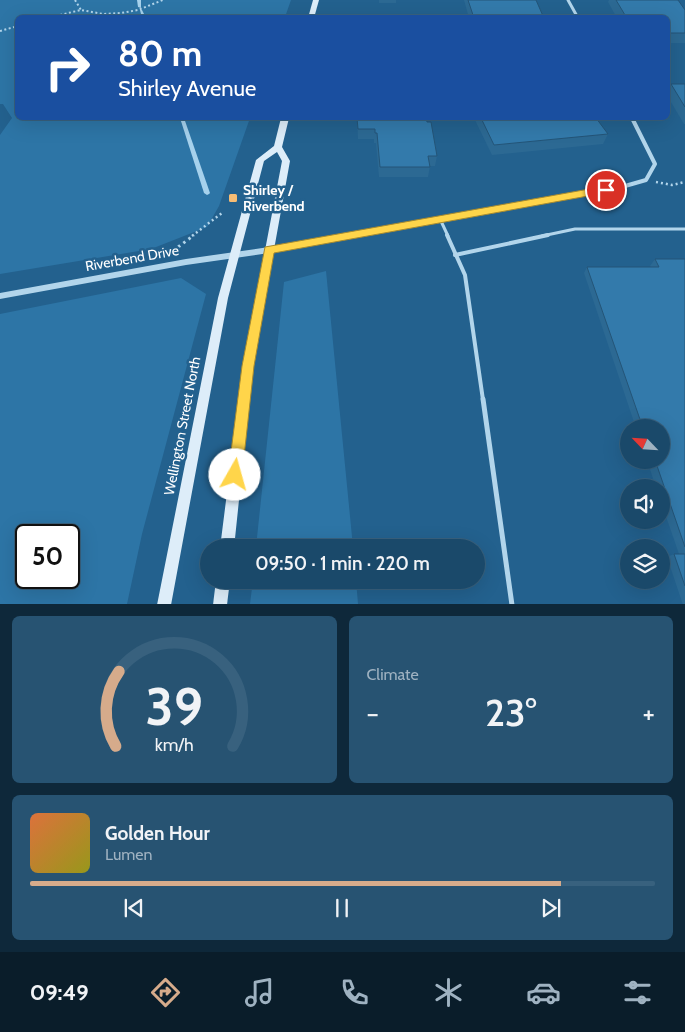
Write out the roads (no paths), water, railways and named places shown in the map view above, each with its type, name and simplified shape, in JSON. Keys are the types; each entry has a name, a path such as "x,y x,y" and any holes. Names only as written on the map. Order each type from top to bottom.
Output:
{"main road":[{"path":"312,15 316,0"},
{"path":"228,539 248,366 286,161 278,146 284,120"},
{"name":"Wellington Street North","path":"164,604 223,298 260,160 278,146"},
{"path":"220,604 222,589"}],"street":[{"path":"568,0 576,15"},
{"path":"269,250 625,186 646,180 655,164 633,120"},
{"name":"Riverbend Drive","path":"0,296 152,268 269,250"}],"lane":[{"path":"440,219 464,275 512,604"},
{"path":"455,255 575,229 685,229"}],"waterway":[{"path":"139,0 140,7"},
{"path":"141,11 143,15"},
{"path":"183,120 207,193"}],"place":[{"name":"Shirley / Riverbend","path":"233,198"}]}
